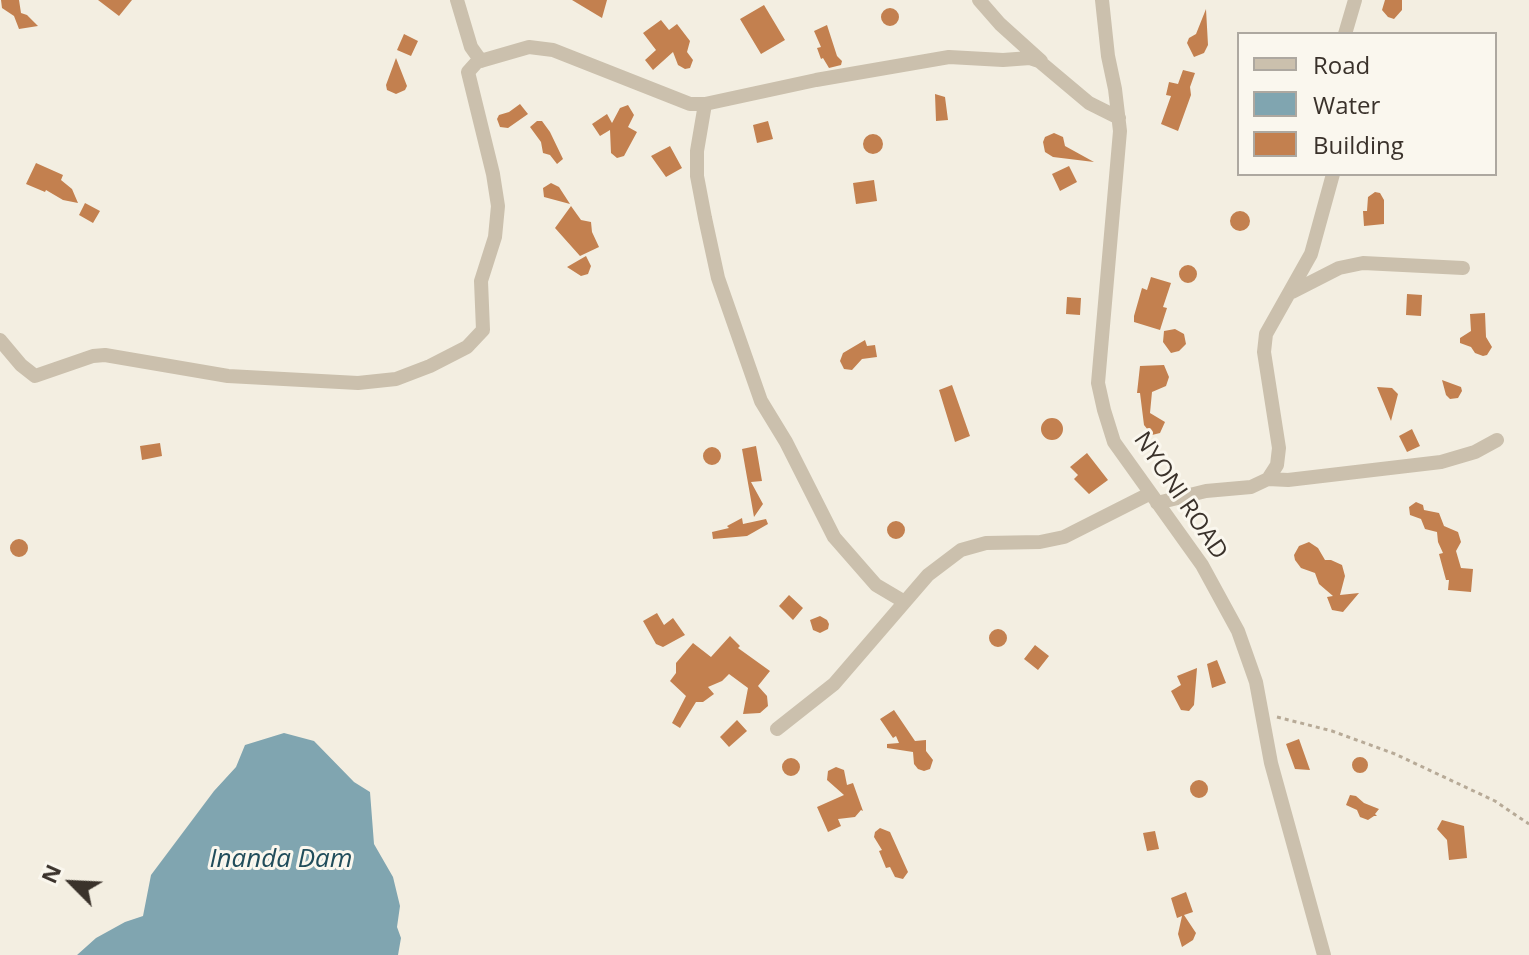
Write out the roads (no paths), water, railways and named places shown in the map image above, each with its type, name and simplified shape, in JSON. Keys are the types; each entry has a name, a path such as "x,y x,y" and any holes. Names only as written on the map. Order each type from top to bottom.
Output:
{"street":[{"path":"457,0 471,47 481,61"},
{"path":"979,0 1000,24 1089,103 1119,118"},
{"name":"NYONI ROAD","path":"1102,0 1119,118 1119,164 1098,383 1114,442 1202,565 1238,631 1256,682 1271,763 1324,955"},
{"path":"1346,32 1355,0"},
{"path":"0,340 30,374 39,377 93,356 118,355 228,376 358,383 396,379 467,347 483,330 481,281 498,220 493,174 468,78 470,69 481,61 505,52 540,47 618,74 682,101 705,104 816,80 949,57 1030,58 1056,74"},
{"path":"705,104 697,164 705,218 718,278 761,401 786,442 834,537 876,585 903,601"},
{"path":"1268,479 1277,465 1279,448 1264,352 1266,334 1311,254 1332,176"},
{"path":"1291,292 1339,268 1363,263 1463,268"},
{"path":"777,729 834,684 903,601 928,575 961,550 986,543 1040,542 1064,537 1153,498 1251,487 1268,479 1288,480 1441,462 1475,452 1497,440"}],"water":[{"name":"Inanda Dam","path":"284,733 314,741 354,782 370,792 374,844 393,877 400,906 398,955 77,955 96,938 143,916 151,875 214,791 236,767 245,745"}]}
